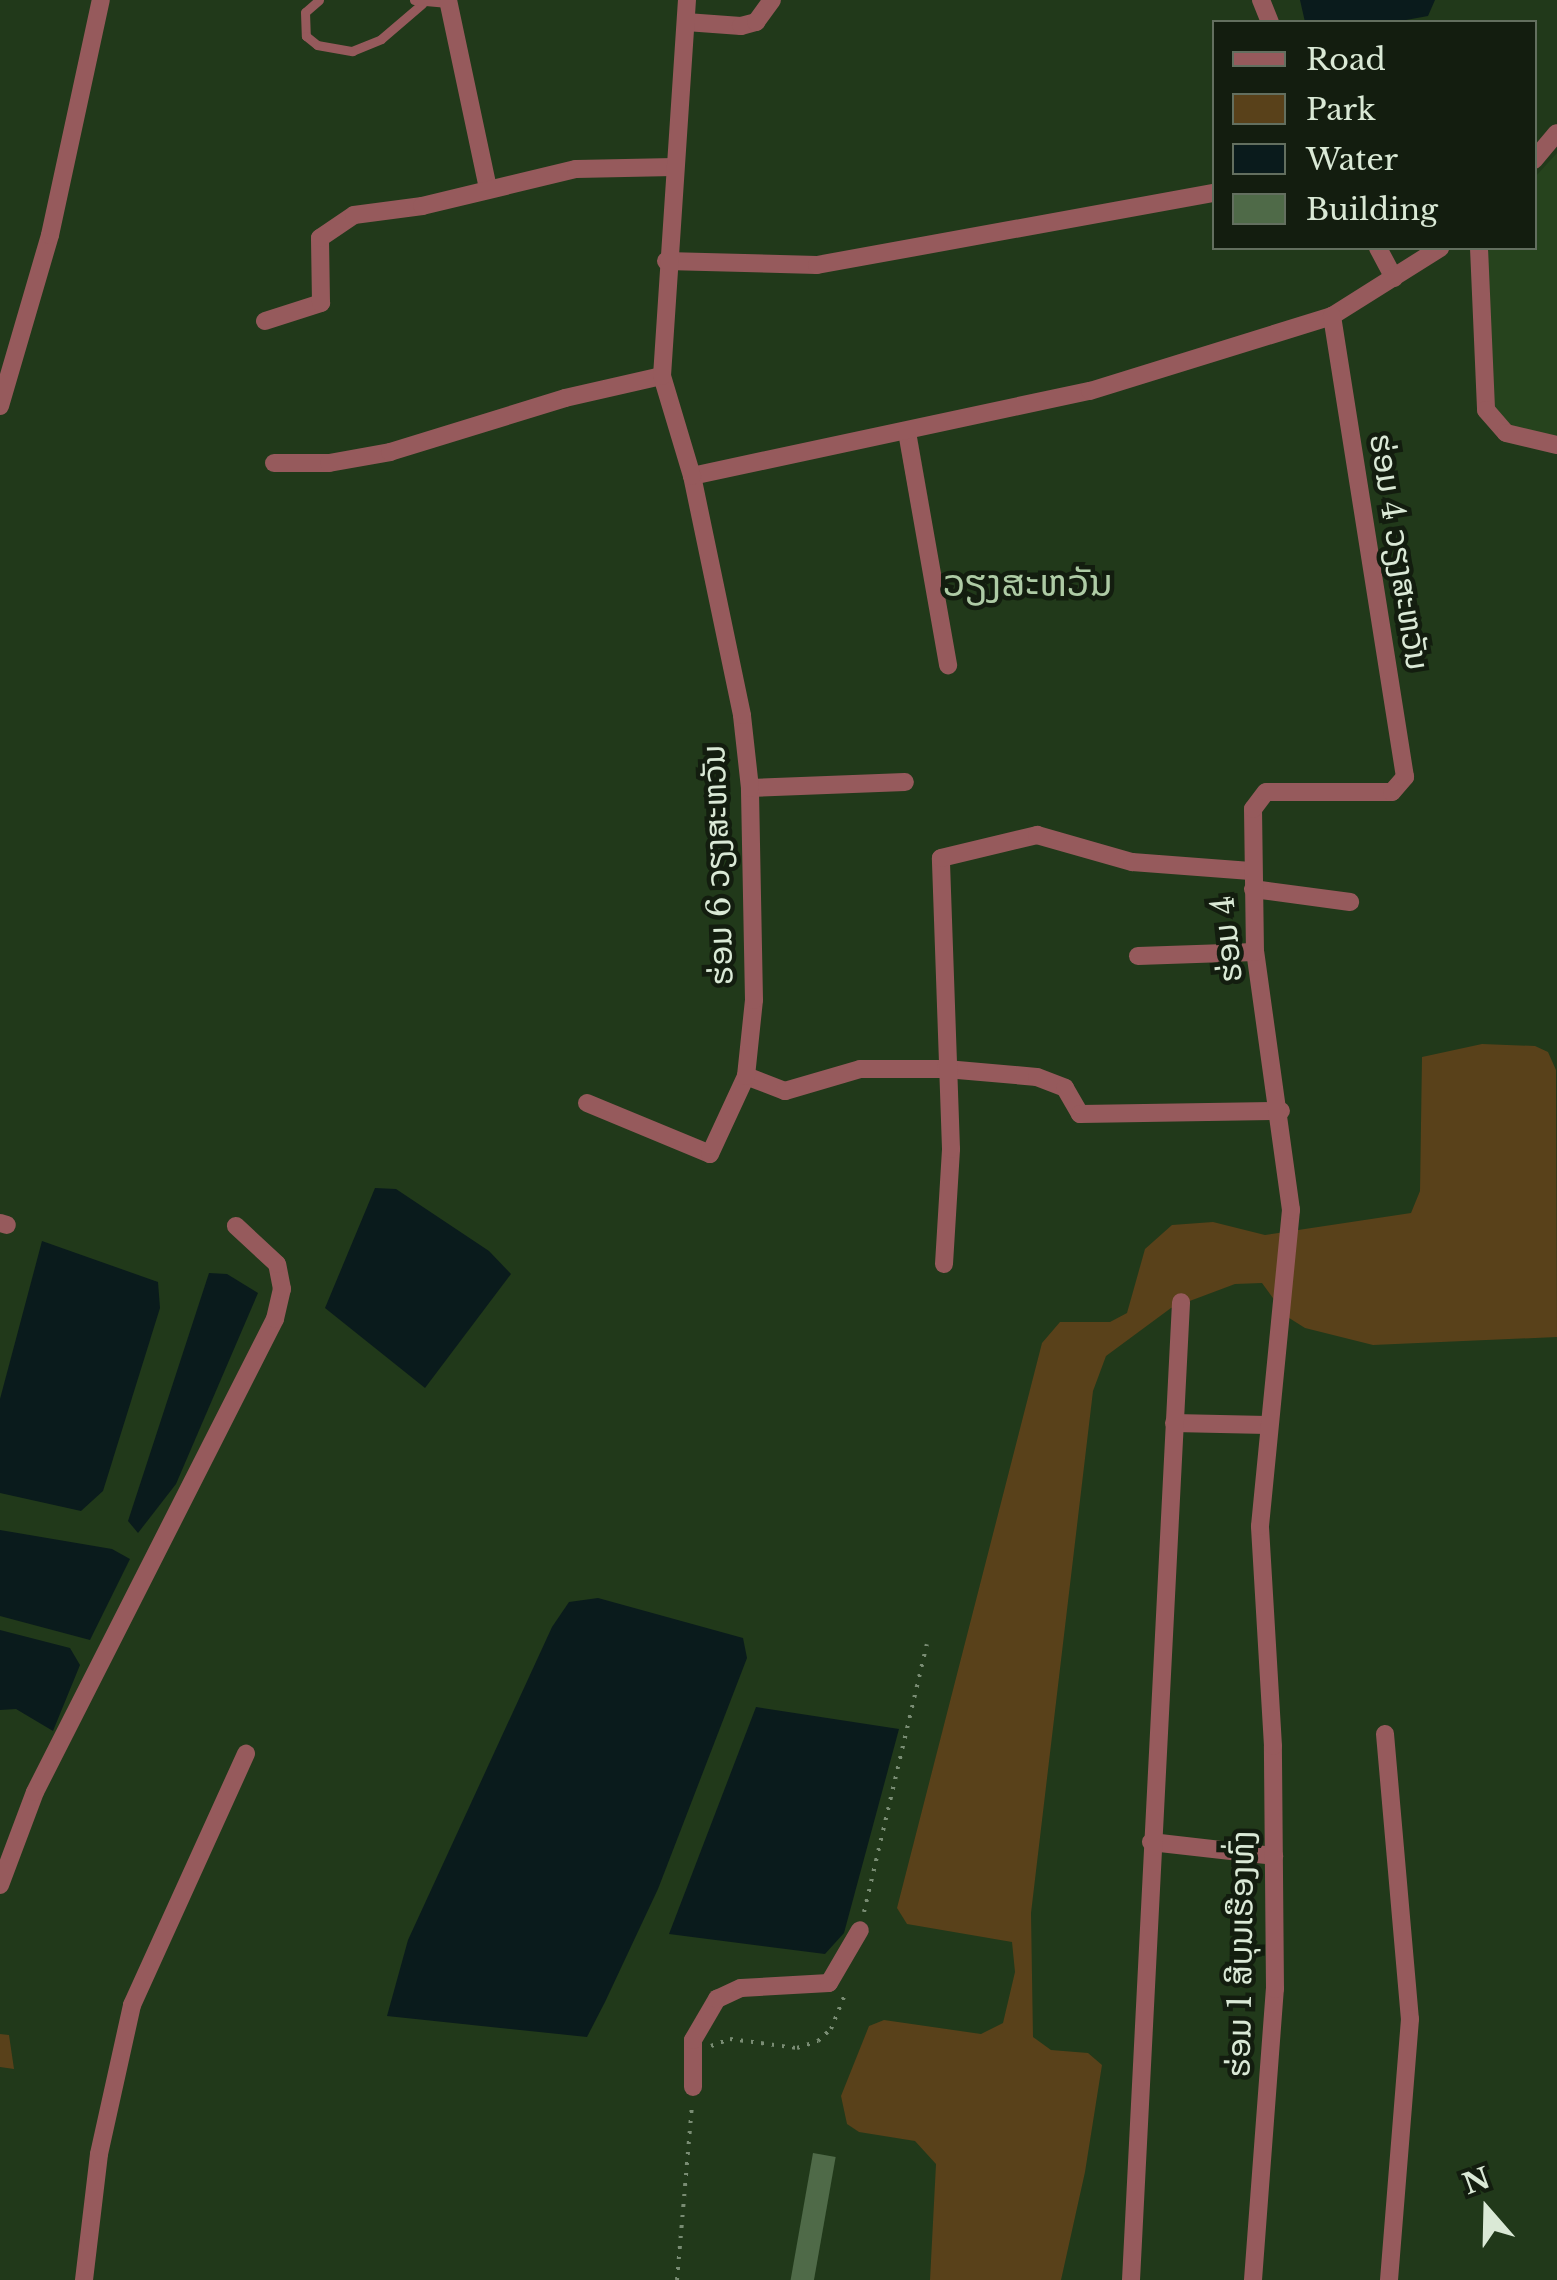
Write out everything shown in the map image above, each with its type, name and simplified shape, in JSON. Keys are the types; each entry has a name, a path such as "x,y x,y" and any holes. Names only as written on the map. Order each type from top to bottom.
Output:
{"street":[{"path":"0,406 50,235 102,0"},
{"name":"ຮ່ອມ 6 ວຽງສະຫວັນ","path":"687,0 666,261 662,376 692,476 750,788 755,928 746,1076"},
{"path":"686,22 741,26 756,22 772,0"},
{"path":"448,2 488,188"},
{"path":"1537,156 1557,133"},
{"path":"265,321 321,303 316,255 331,225 576,168 674,167"},
{"path":"666,261 834,263 1212,192"},
{"path":"1379,250 1394,278"},
{"path":"692,476 1090,391 1332,316 1437,250"},
{"path":"1479,250 1486,410 1506,433 1557,445"},
{"name":"ຮ່ອມ 4 ວຽງສະຫວັນ","path":"1332,316 1405,777 1392,792"},
{"path":"274,462 329,463 390,452 565,398 662,376"},
{"path":"907,432 948,665"},
{"path":"750,788 904,782"},
{"name":"ຮ່ອມ 4","path":"1266,1425 1291,1210 1281,1111 1256,952 1254,809 1266,792 1392,792"},
{"path":"944,1264 951,1149 941,858 1037,836 1132,862 1252,880 1350,902"},
{"path":"1138,956 1256,952"},
{"path":"586,1103 710,1154 746,1076 785,1090 860,1069 946,1069 1037,1076 1064,1088 1080,1114 1281,1111"},
{"path":"0,1885 34,1792 275,1320 282,1289 277,1264 236,1226"},
{"path":"1132,2280 1181,1302"},
{"path":"1174,1423 1266,1425"},
{"name":"ຮ່ອມ 1 ສີບຸນເຮືອງທົ່ງ","path":"1252,2280 1269,2104 1274,1856 1268,1629 1260,1526 1266,1425"},
{"path":"1385,1734 1410,2019 1388,2280"},
{"path":"84,2280 99,2154 132,2004 246,1754"},
{"path":"1151,1842 1274,1856"},
{"path":"693,2087 693,2040 717,1999 741,1988 829,1983 860,1930"}],"lane":[{"path":"318,0 305,12 306,36 352,50 381,39 418,2 448,2"}],"shaded area":[{"path":"1557,153 1557,442 1497,435 1481,265 1489,250 1537,250 1537,175"}],"green space":[{"path":"1482,1044 1535,1046 1548,1052 1556,1070 1557,1337 1373,1345 1305,1328 1286,1316 1262,1283 1235,1284 1171,1308 1106,1356 1093,1391 1031,1913 1033,2037 1051,2050 1088,2053 1102,2065 1085,2172 1061,2280 930,2280 936,2164 915,2141 859,2132 847,2124 841,2096 869,2026 884,2020 981,2034 1003,2023 1015,1972 1012,1942 907,1924 897,1908 1042,1343 1060,1322 1110,1322 1127,1313 1145,1249 1172,1225 1213,1222 1265,1235 1411,1213 1420,1191 1422,1057"},
{"path":"0,2034 9,2035 14,2069 0,2067"}],"water":[{"path":"1300,0 1435,0 1428,16 1406,20 1305,20"},
{"path":"375,1188 396,1189 489,1251 511,1274 425,1388 325,1308"},
{"path":"42,1241 158,1282 160,1308 103,1491 81,1511 0,1493 0,1399"},
{"path":"209,1273 227,1274 258,1293 176,1484 138,1533 128,1521"},
{"path":"0,1530 112,1549 130,1559 90,1640 0,1616"},
{"path":"598,1598 743,1638 747,1658 658,1889 605,2002 587,2037 387,2016 408,1940 552,1627 569,1602"},
{"path":"0,1630 70,1648 80,1665 53,1731 16,1709 0,1710"},
{"path":"756,1707 899,1729 844,1933 825,1954 669,1934"}],"building":[{"path":"813,2153 836,2157 814,2280 791,2280"}],"district":[{"name":"ວຽງສະຫວັນ","path":"1028,583"}]}
